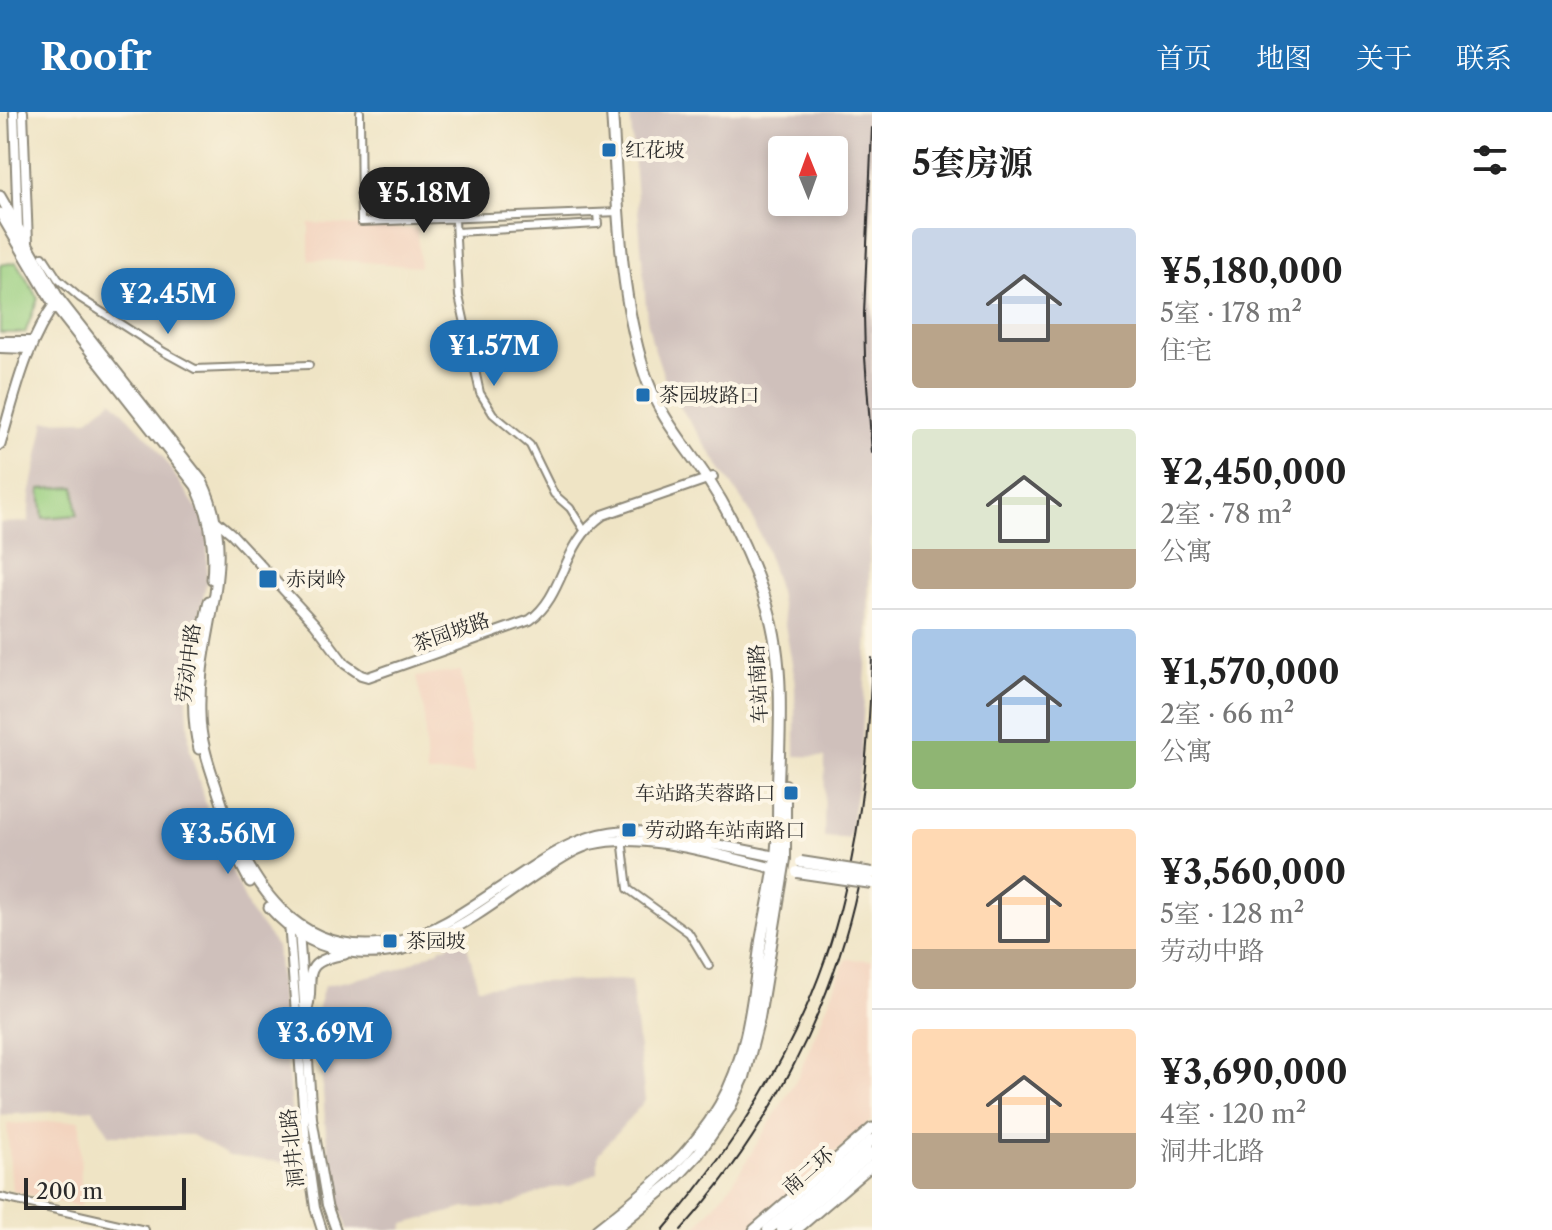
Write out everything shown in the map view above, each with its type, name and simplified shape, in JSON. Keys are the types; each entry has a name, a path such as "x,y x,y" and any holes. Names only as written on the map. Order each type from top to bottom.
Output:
{"main road":[{"name":"车站南路","path":"614,112 626,296 645,375 670,429 711,478"},
{"name":"车站南路","path":"597,1230 663,1178 699,1138 722,1103 737,1069 746,1036 780,863 780,688 775,639 758,581 735,526 711,478 662,403 641,344 629,279 614,112"},
{"name":"劳动中路","path":"0,196 18,227 23,243"},
{"name":"劳动中路","path":"0,213 23,243 55,299 196,486 207,512 213,569 193,690 195,735 233,852 256,891 296,930 330,949 354,953 394,953 433,940 569,854 622,835"},
{"name":"劳动中路","path":"55,299 202,481 218,523 219,568 200,690 202,735 234,839 264,893 288,917 296,930 356,944 383,944 410,938 444,924 564,848 589,838 654,833 799,867"},
{"path":"0,428 27,345 55,299"},
{"path":"0,445 27,345"},
{"path":"799,867 872,873"},
{"path":"799,867 872,883"},
{"name":"车站南路","path":"613,1230 684,1169 709,1139 736,1094 755,1040 772,905"},
{"path":"305,1015 310,1005 309,979 313,968 323,959 354,953"},
{"path":"754,1230 872,1128"},
{"name":"南二环","path":"768,1230 872,1140"},
{"name":"南二环","path":"782,1230 872,1153"},
{"path":"796,1230 872,1165"}],"street":[{"path":"14,112 18,227"},
{"path":"23,112 23,243"},
{"path":"360,112 361,222 620,212"},
{"path":"456,232 598,224 597,213"},
{"path":"455,220 459,296 480,393 493,414 530,445 554,494 570,508 584,530 603,515 711,478"},
{"path":"43,256 58,279 80,298 195,369 309,365"},
{"path":"0,341 27,345"},
{"path":"0,348 27,345"},
{"name":"茶园坡路","path":"207,512 232,534 315,624 345,664 368,677 530,620 546,605 584,530"},
{"path":"622,835 628,889 689,933 709,966"},
{"name":"洞井北路","path":"296,930 312,1118 327,1205 336,1230"},
{"name":"洞井北路","path":"296,930 306,1144 315,1208 322,1230"},
{"path":"0,1197 145,1230"}],"shaded area":[{"path":"630,112 872,112 868,634 860,769 849,839 824,837 825,757 795,756 795,680 779,592 766,549 750,512 668,389 647,319"},
{"path":"309,223 417,229 420,267 309,260"},
{"path":"112,400 155,445 202,516 208,539 206,584 189,665 187,704 190,751 214,831 250,911 277,947 296,1164 229,1156 192,1135 110,1135 93,1109 0,1115 0,523 28,522 45,421 87,420"},
{"path":"461,671 475,773 427,774 424,711 416,677"},
{"path":"465,937 478,987 631,980 645,1101 598,1154 598,1172 570,1186 550,1188 504,1207 465,1208 404,1224 402,1230 347,1230 335,1193 326,1134 317,1010 324,986 399,969"},
{"path":"846,959 872,960 872,1120 748,1230 694,1230 732,1184 797,1079"},
{"path":"80,1120 81,1207 12,1191 7,1124"}],"green space":[{"path":"16,262 38,298 25,333 0,333 0,265"},
{"path":"75,487 77,515 43,518 40,489"}],"railway":[{"path":"872,128 864,314 872,453"},
{"path":"663,1230 749,1114 796,1030 815,986 844,894 856,835 867,747 872,658"},
{"path":"681,1230 741,1153 792,1069 831,979 858,886"}],"place":[{"name":"红花坡","path":"609,150"},
{"name":"茶园坡路口","path":"643,395"},
{"name":"赤岗岭","path":"268,579"},
{"name":"车站路芙蓉路口","path":"791,793"},
{"name":"劳动路车站南路口","path":"629,830"},
{"name":"茶园坡","path":"390,941"}]}
